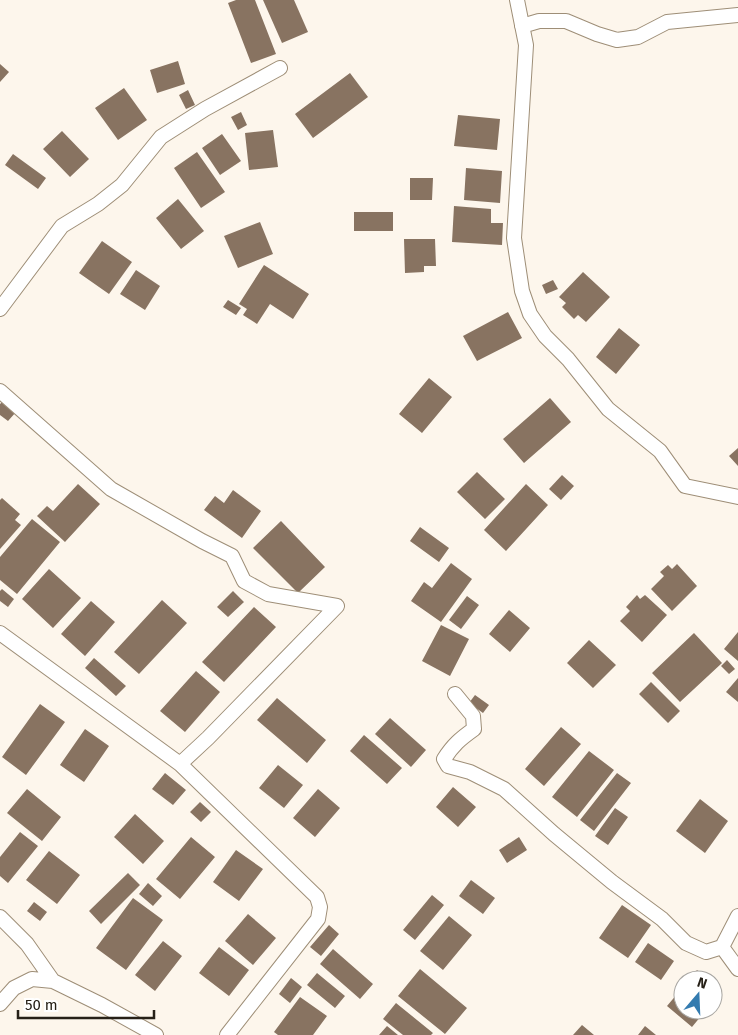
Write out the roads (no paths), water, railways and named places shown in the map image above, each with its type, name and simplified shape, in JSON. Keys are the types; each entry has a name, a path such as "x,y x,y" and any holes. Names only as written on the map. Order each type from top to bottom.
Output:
{"street":[{"path":"517,0 526,45 514,238 522,292 530,314 545,336 568,359 608,408 660,451 685,486 738,496"},
{"path":"522,26 539,21 566,21 617,40 638,37 667,22 738,15"},
{"path":"0,309 62,226 98,204 122,185 160,137 205,109 280,68"},
{"path":"0,391 111,488 202,541 232,556 244,581 268,594 337,606 208,738 180,764"},
{"path":"0,632 180,764 317,897 320,907 318,919 227,1035"},
{"path":"455,694 472,716 474,729 457,740 451,748 444,759 448,766 470,772 504,788 554,834 612,882 662,919 686,942 706,952 722,948 738,916"},
{"path":"0,917 28,944 53,981"},
{"path":"722,948 738,968"},
{"path":"0,1004 14,988 32,980 53,981 156,1035"}]}
